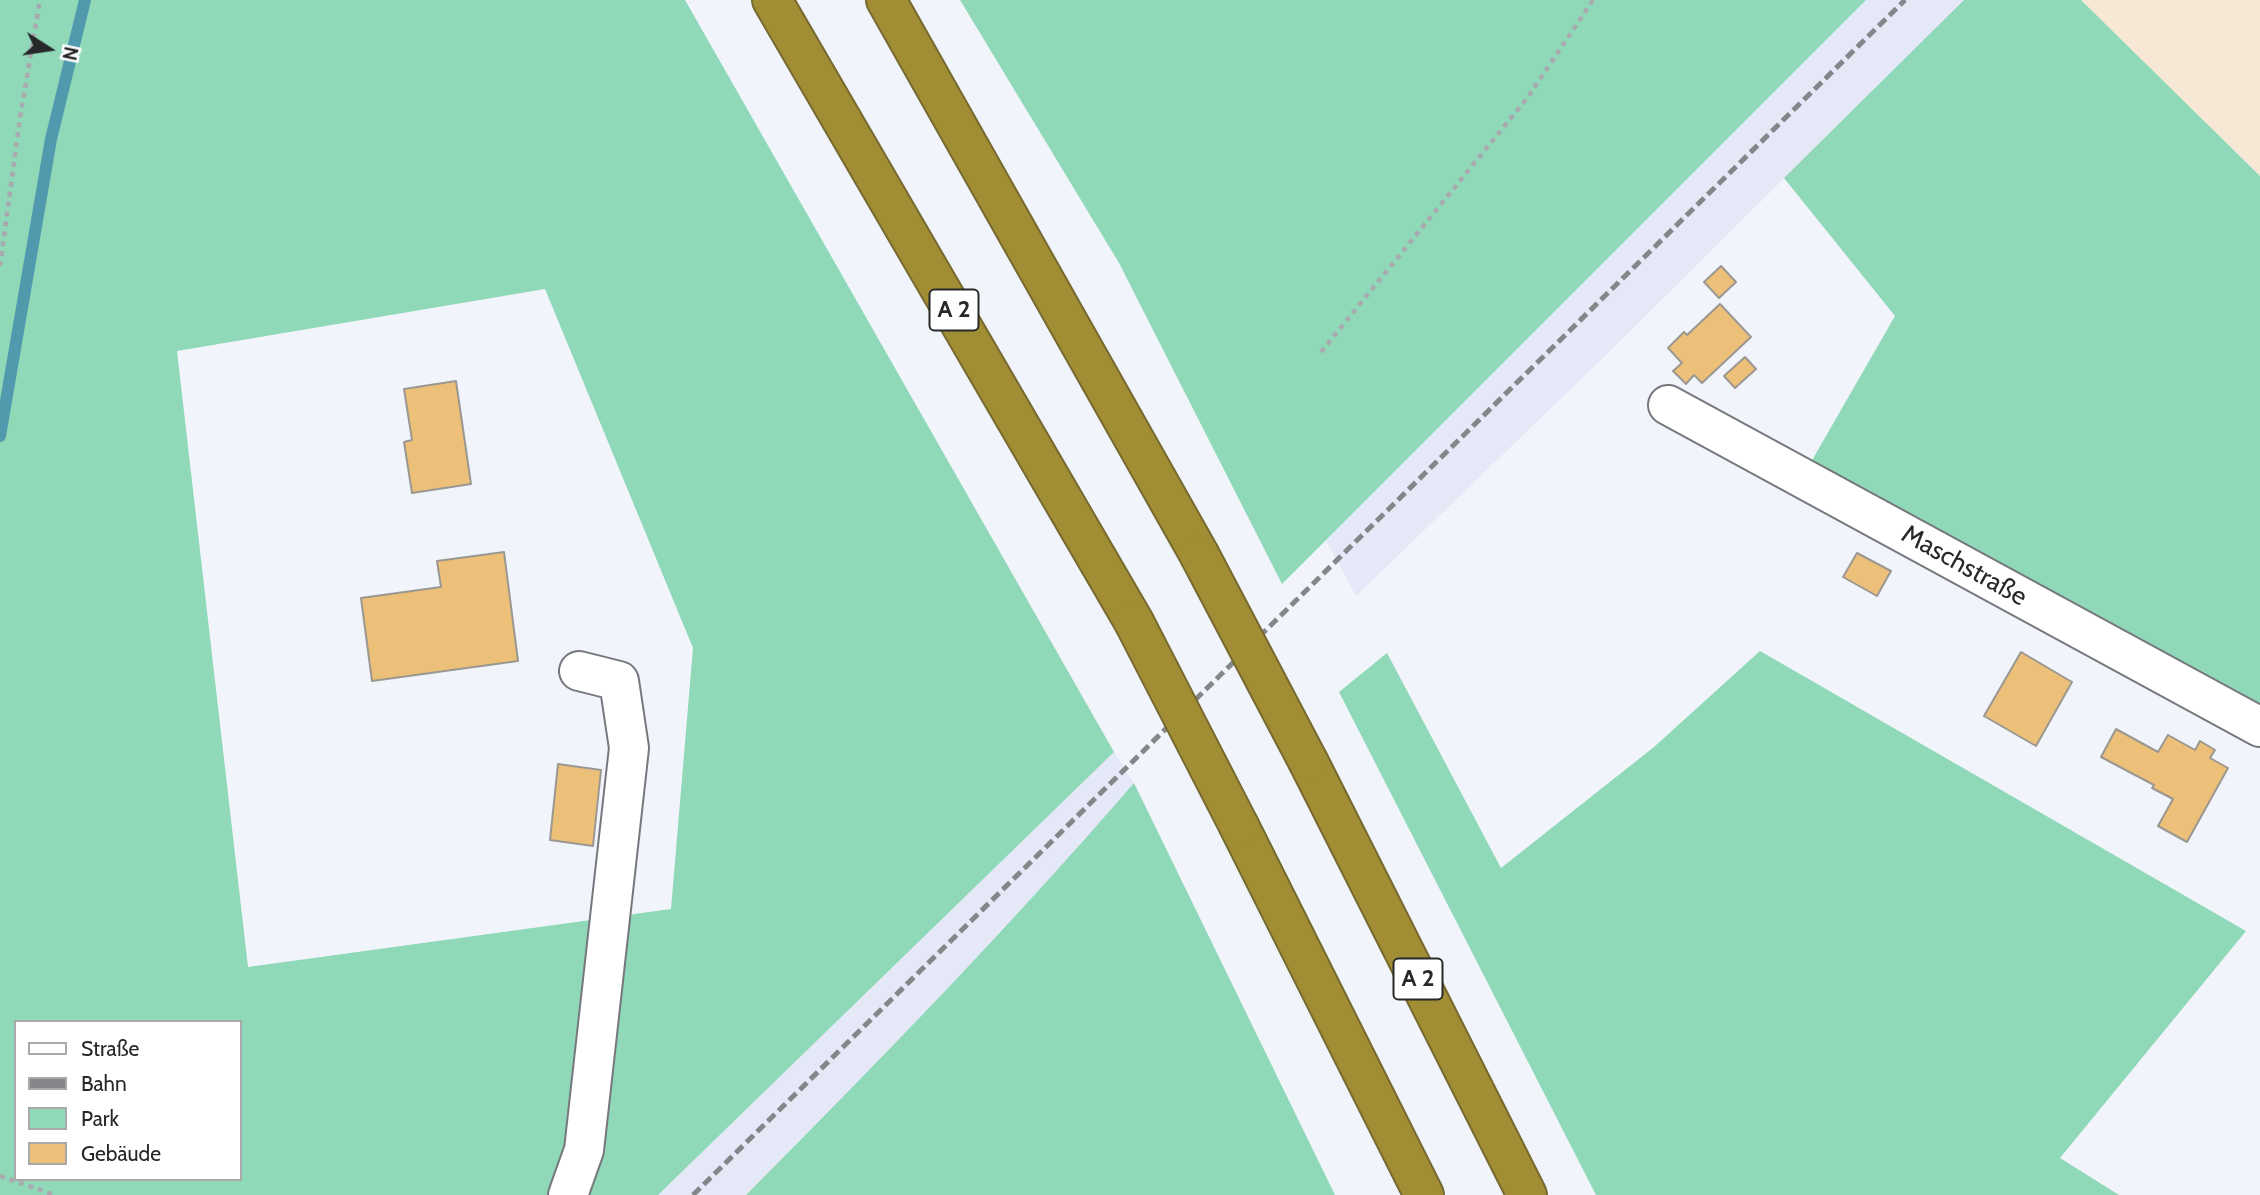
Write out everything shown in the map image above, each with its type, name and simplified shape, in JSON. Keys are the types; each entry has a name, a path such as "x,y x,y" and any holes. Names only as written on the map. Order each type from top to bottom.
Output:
{"highway":[{"name":"A 2","path":"772,0 1134,622 1424,1195"},
{"name":"A 2","path":"886,0 1199,554 1309,763 1527,1195"}],"street":[{"name":"Maschstraße","path":"1668,405 2260,727"},
{"path":"568,1195 584,1150 629,748 619,681 579,671"}],"path":[{"path":"0,266 20,118 40,0"},
{"path":"1321,352 1528,97 1593,0"},
{"path":"14,1181 55,1195"}],"shaded area":[{"path":"1866,0 1964,0 1606,355 1356,596 1326,540"},
{"path":"2081,0 2260,0 2260,176"},
{"path":"1114,752 1134,783 1076,851 879,1062 746,1195 658,1195"}],"green space":[{"path":"0,0 685,0 1114,752 658,1195 0,1195","holes":["545,289 693,648 671,909 248,967 177,351"]},
{"path":"960,0 1866,0 1282,584 1119,263"},
{"path":"1964,0 2081,0 2260,176 2260,713 1807,469 1895,316 1784,178"},
{"path":"1760,651 2246,931 2060,1158 2119,1195 1596,1195 1339,692 1387,653 1501,868 1654,747"},
{"path":"1134,783 1335,1195 746,1195 944,992"}],"building":[{"path":"1721,266 1736,282 1719,298 1704,282"},
{"path":"1720,304 1751,337 1702,383 1694,375 1686,384 1673,371 1682,363 1668,348 1684,332 1687,335"},
{"path":"1745,357 1756,369 1735,388 1724,376"},
{"path":"456,381 471,484 412,493 404,442 412,440 404,389"},
{"path":"504,552 518,661 372,681 361,598 441,587 437,561"},
{"path":"1857,553 1891,571 1877,596 1843,577"},
{"path":"2021,652 2072,682 2036,746 1984,716"},
{"path":"2116,729 2158,752 2168,735 2195,750 2200,741 2215,750 2210,758 2228,768 2187,842 2158,826 2173,799 2152,788 2154,785 2101,757"},
{"path":"558,764 601,770 593,846 550,840"}],"waterway":[{"path":"0,436 51,139 85,0"}],"railway":[{"path":"693,1195 1905,0"}]}
